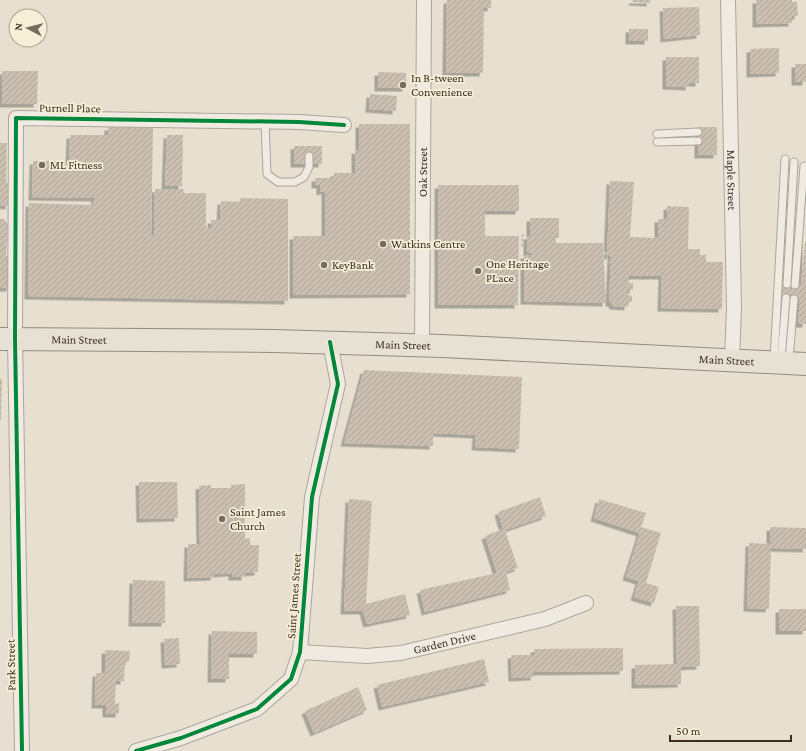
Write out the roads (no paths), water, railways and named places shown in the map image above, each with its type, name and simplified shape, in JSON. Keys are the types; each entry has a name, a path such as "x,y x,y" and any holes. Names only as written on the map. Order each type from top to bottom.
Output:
{"main road":[{"name":"Main Street","path":"8,339 330,342 422,345 787,363"}],"street":[{"name":"Oak Street","path":"422,345 424,0"},
{"name":"Maple Street","path":"728,0 734,308 732,360"},
{"name":"Purnell Place","path":"8,339 16,118 319,122 344,125"},
{"name":"Park Street","path":"8,339 22,751"},
{"name":"Saint James Street","path":"136,751 181,738 256,709 291,679 300,652 312,497 338,384 330,342"},
{"name":"Garden Drive","path":"300,652 367,656 401,653 545,619 586,603"}],"lane":[{"path":"265,121 267,174 278,182 295,182 304,177 309,167 309,156"},
{"path":"657,134 698,132"},
{"path":"657,142 698,141"},
{"path":"785,159 787,363"},
{"path":"787,284 794,162"},
{"path":"795,285 804,166"},
{"path":"786,298 787,363"},
{"path":"787,363 794,299"}],"place":[{"name":"In B-tween Convenience","path":"403,85"},
{"name":"ML Fitness","path":"42,165"},
{"name":"Watkins Centre","path":"383,244"},
{"name":"KeyBank","path":"324,265"},
{"name":"One Heritage PLace","path":"478,271"},
{"name":"Saint James Church","path":"222,519"}]}
